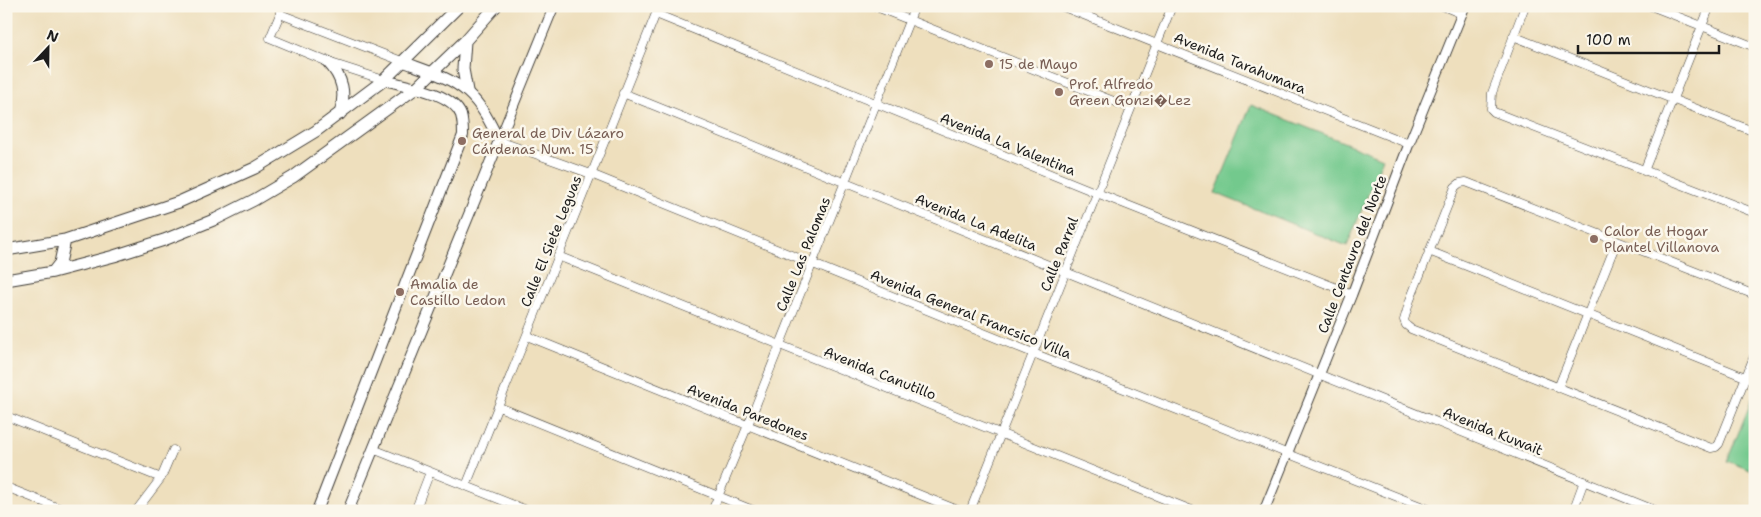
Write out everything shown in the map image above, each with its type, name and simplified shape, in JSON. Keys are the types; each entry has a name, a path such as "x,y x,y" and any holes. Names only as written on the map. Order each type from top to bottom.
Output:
{"main road":[{"path":"6,250 65,240 179,202 256,168 316,131 384,80 459,6"},
{"path":"6,280 53,272 114,256 164,240 231,211 293,177 416,88 465,41 496,6"},
{"path":"465,41 463,69 467,92"},
{"path":"328,62 342,81 344,91 340,114"},
{"path":"348,511 499,141 478,103 467,92 433,73 404,62"},
{"path":"316,511 463,135 461,114 448,100 416,88 384,80"},
{"path":"53,272 60,263 65,240"}],"street":[{"path":"499,141 554,6"},
{"path":"874,6 1131,108"},
{"name":"Calle Las Palomas","path":"712,511 916,6"},
{"name":"Avenida Tarahumara","path":"1061,6 1409,144"},
{"name":"Calle Parral","path":"970,511 1172,6"},
{"path":"1443,6 1463,10"},
{"path":"1524,6 1495,84 1490,102 1491,109 1755,214"},
{"path":"1651,6 1755,47"},
{"path":"1644,171 1710,6"},
{"path":"384,80 328,62 270,38 280,10 404,62"},
{"name":"Calle El Siete Leguas","path":"466,486 658,10"},
{"name":"Avenida La Valentina","path":"658,10 876,104 1352,294"},
{"name":"Calle Centauro del Norte","path":"1264,511 1352,294 1409,144 1463,10"},
{"path":"1513,36 1755,132"},
{"name":"Avenida La Adelita","path":"624,93 1319,375"},
{"name":"Avenida General Francsico Villa","path":"499,141 591,174 1033,353 1433,511"},
{"path":"1755,295 1466,182 1460,183 1455,187 1404,320 1411,329 1711,448 1719,444 1755,354"},
{"path":"1558,388 1616,241"},
{"path":"1429,251 1755,381"},
{"name":"Avenida Canutillo","path":"558,256 1194,511"},
{"name":"Avenida Paredones","path":"527,336 960,511"},
{"name":"Avenida Kuwait","path":"1319,375 1657,511"},
{"path":"499,407 755,511"},
{"path":"6,416 161,478"},
{"path":"373,449 529,511"},
{"path":"136,511 161,478 174,450"},
{"path":"415,511 430,472"},
{"path":"1573,511 1584,481"},
{"path":"6,487 66,511"}],"green space":[{"path":"1251,105 1383,158 1347,246 1215,193"},
{"path":"1753,397 1755,398 1755,472 1727,461"}],"place":[{"name":"15 de Mayo","path":"989,64"},
{"name":"Prof. Alfredo Green Gonzi�Lez","path":"1059,92"},
{"name":"General de Div Lázaro Cárdenas Num. 15","path":"462,141"},
{"name":"Calor de Hogar Plantel Villanova","path":"1594,239"},
{"name":"Amalia de Castillo Ledon","path":"400,292"}]}
